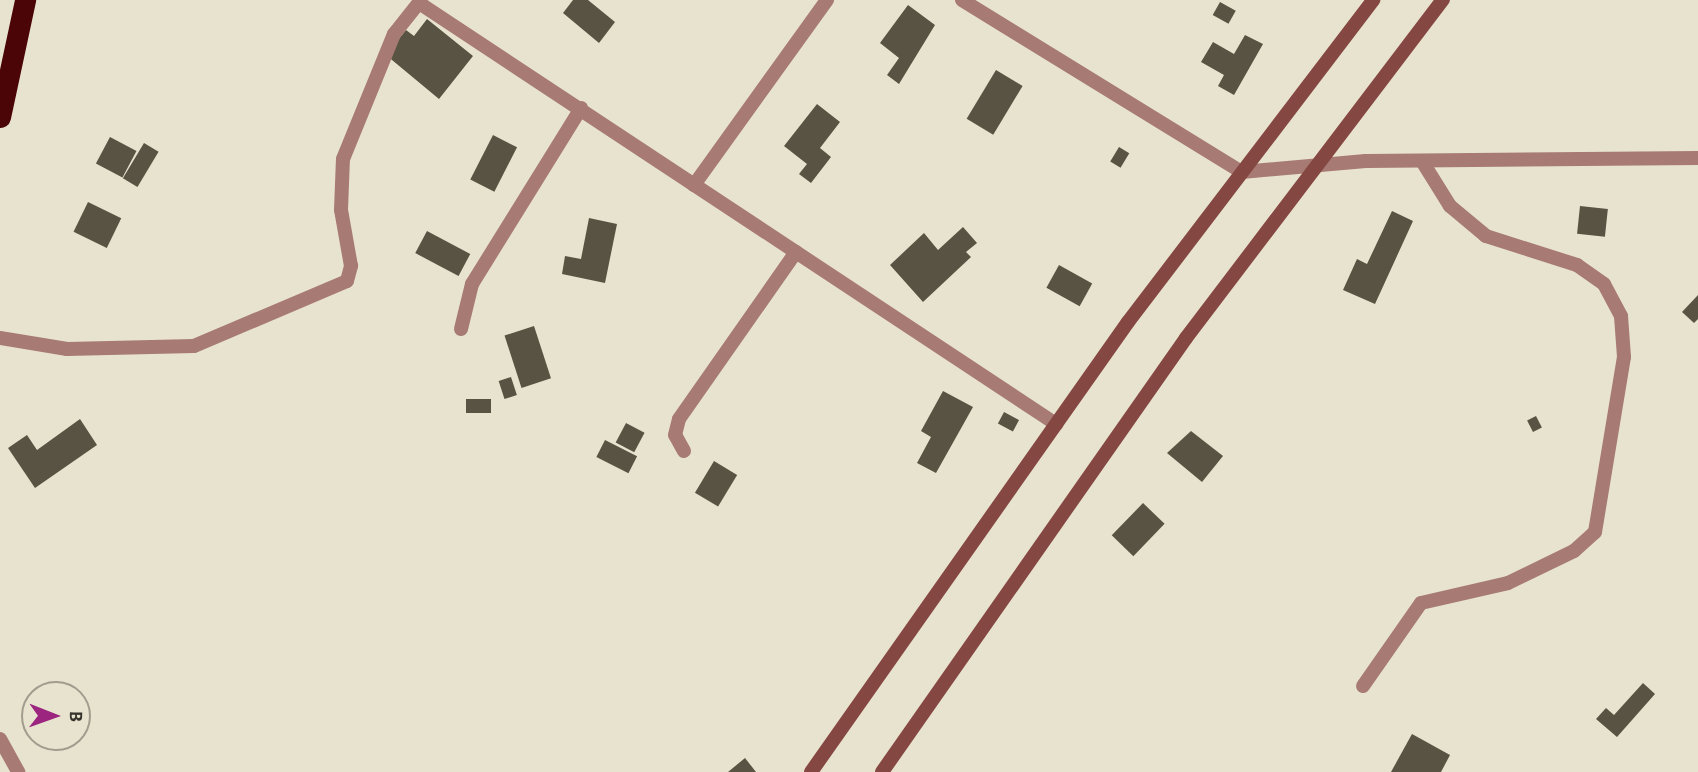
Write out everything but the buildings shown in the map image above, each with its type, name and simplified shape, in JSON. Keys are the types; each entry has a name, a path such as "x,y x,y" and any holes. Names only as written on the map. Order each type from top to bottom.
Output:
{"highway":[{"path":"0,117 25,0"}],"street":[{"path":"694,185 827,0"},
{"path":"962,0 1242,172 1422,160 1698,158"},
{"path":"811,772 1056,424 1373,0"},
{"path":"882,772 1186,338 1443,0"},
{"path":"0,338 67,349 194,346 347,281 343,159 382,58 420,1 1056,424"},
{"path":"461,329 478,273 581,108"},
{"path":"1363,686 1421,603 1508,583 1574,551 1595,532 1624,357 1621,316 1604,284 1577,265 1486,236 1450,206 1422,160"},
{"path":"684,451 676,442 679,419 796,252"},
{"path":"0,739 18,772"}]}
